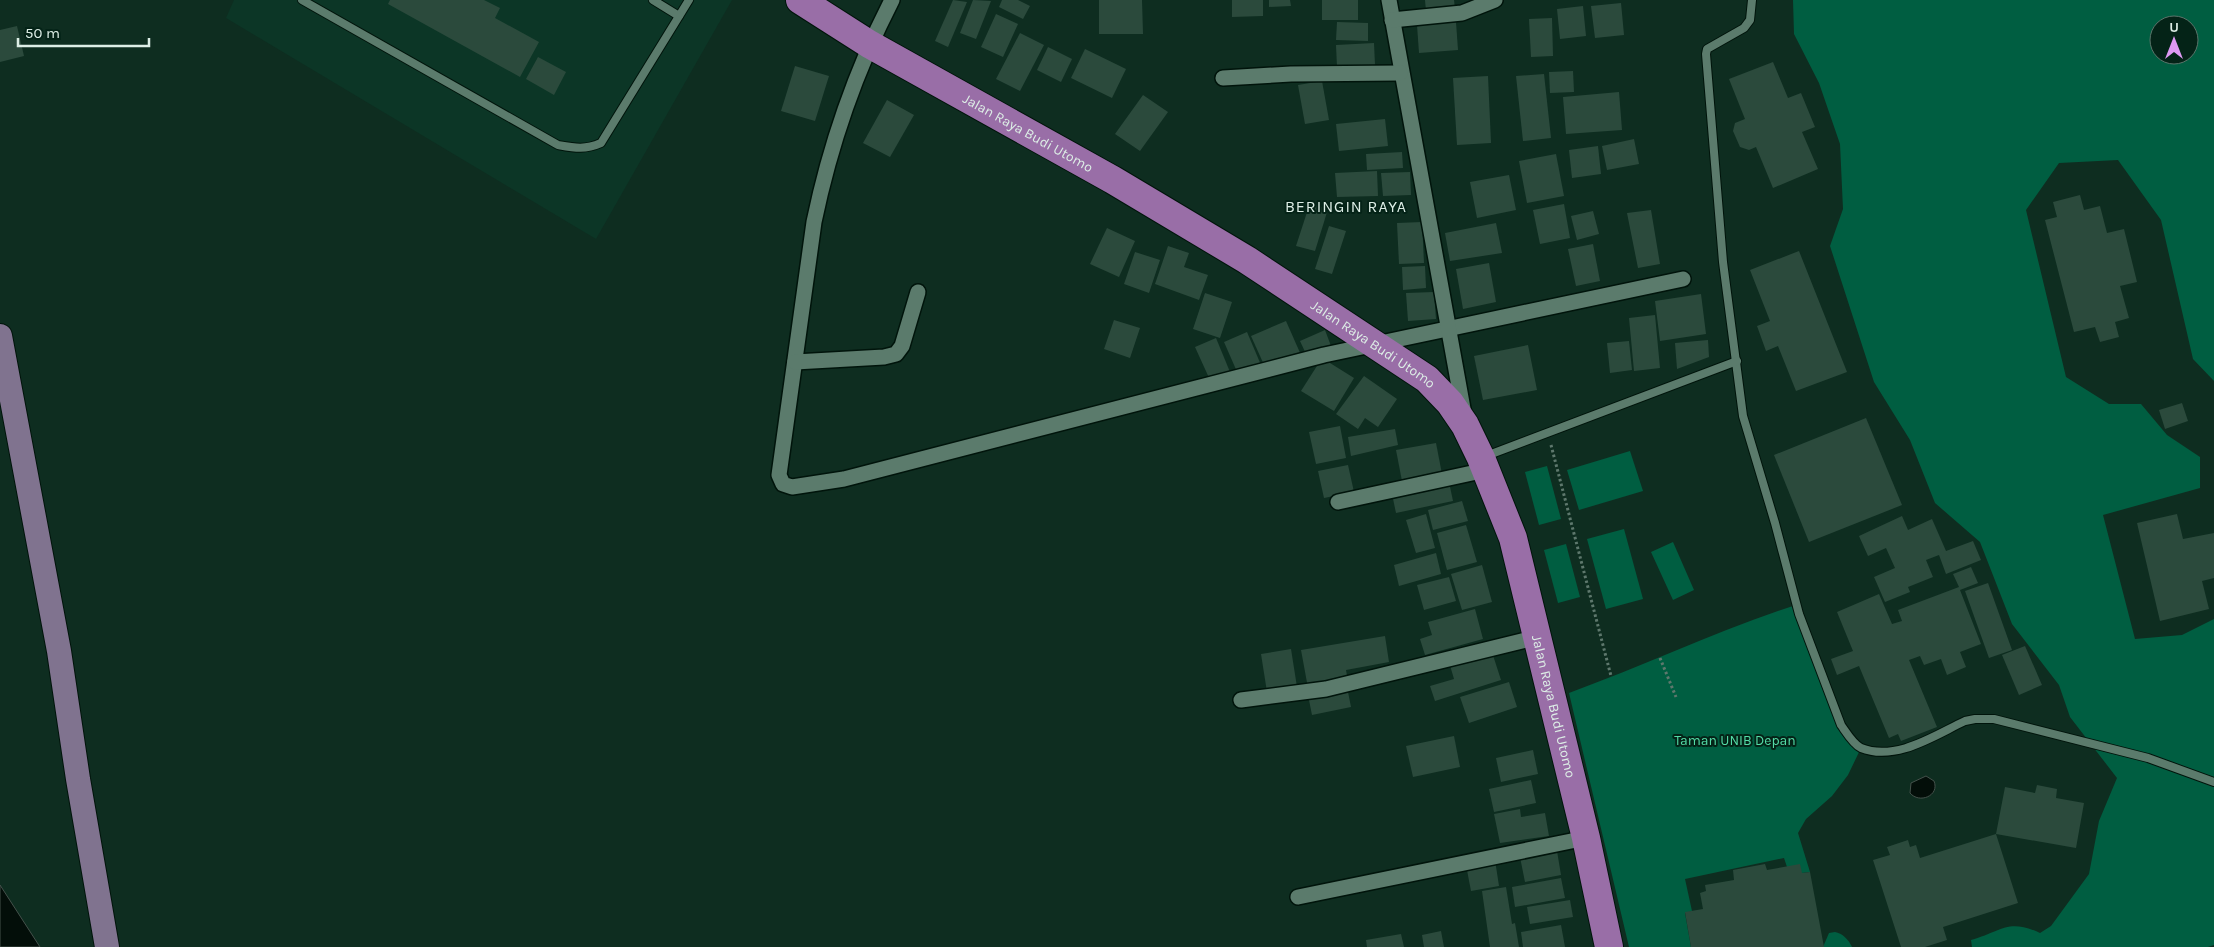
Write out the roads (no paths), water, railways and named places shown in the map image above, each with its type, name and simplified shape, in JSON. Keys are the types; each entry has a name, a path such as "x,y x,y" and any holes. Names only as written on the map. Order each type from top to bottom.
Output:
{"highway":[{"name":"Jalan Raya Budi Utomo","path":"800,0 869,44 1113,180 1248,260 1373,345 1427,379 1450,403 1465,426 1484,464 1513,538 1586,838 1609,947"}],"main road":[{"path":"0,336 59,651 78,779 107,947"}],"street":[{"path":"892,0 869,44 821,190 779,475 784,484 792,487 844,479 1324,355 1683,279"},
{"path":"1388,0 1400,73 1449,328 1465,426"},
{"path":"1392,20 1462,13 1495,0"},
{"path":"1223,78 1291,74 1400,73"},
{"path":"795,362 884,357 896,354 902,346 918,292"},
{"path":"1338,502 1484,464"},
{"path":"1241,700 1326,688 1538,637"},
{"path":"1298,897 1586,838"}],"lane":[{"path":"302,0 558,145 579,149 601,144 689,0"},
{"path":"653,0 679,16"},
{"path":"1752,0 1750,20 1744,28 1707,49 1706,54 1724,262 1743,416 1775,523 1799,614 1841,725 1848,736 1861,748 1881,752 1908,748 1975,718 1994,719 2148,758 2214,782"},
{"path":"1484,464 1548,434 1737,361"}],"district":[{"name":"BERINGIN RAYA","path":"1346,206"}],"park label":[{"name":"Taman UNIB Depan","path":"1735,740"}]}
